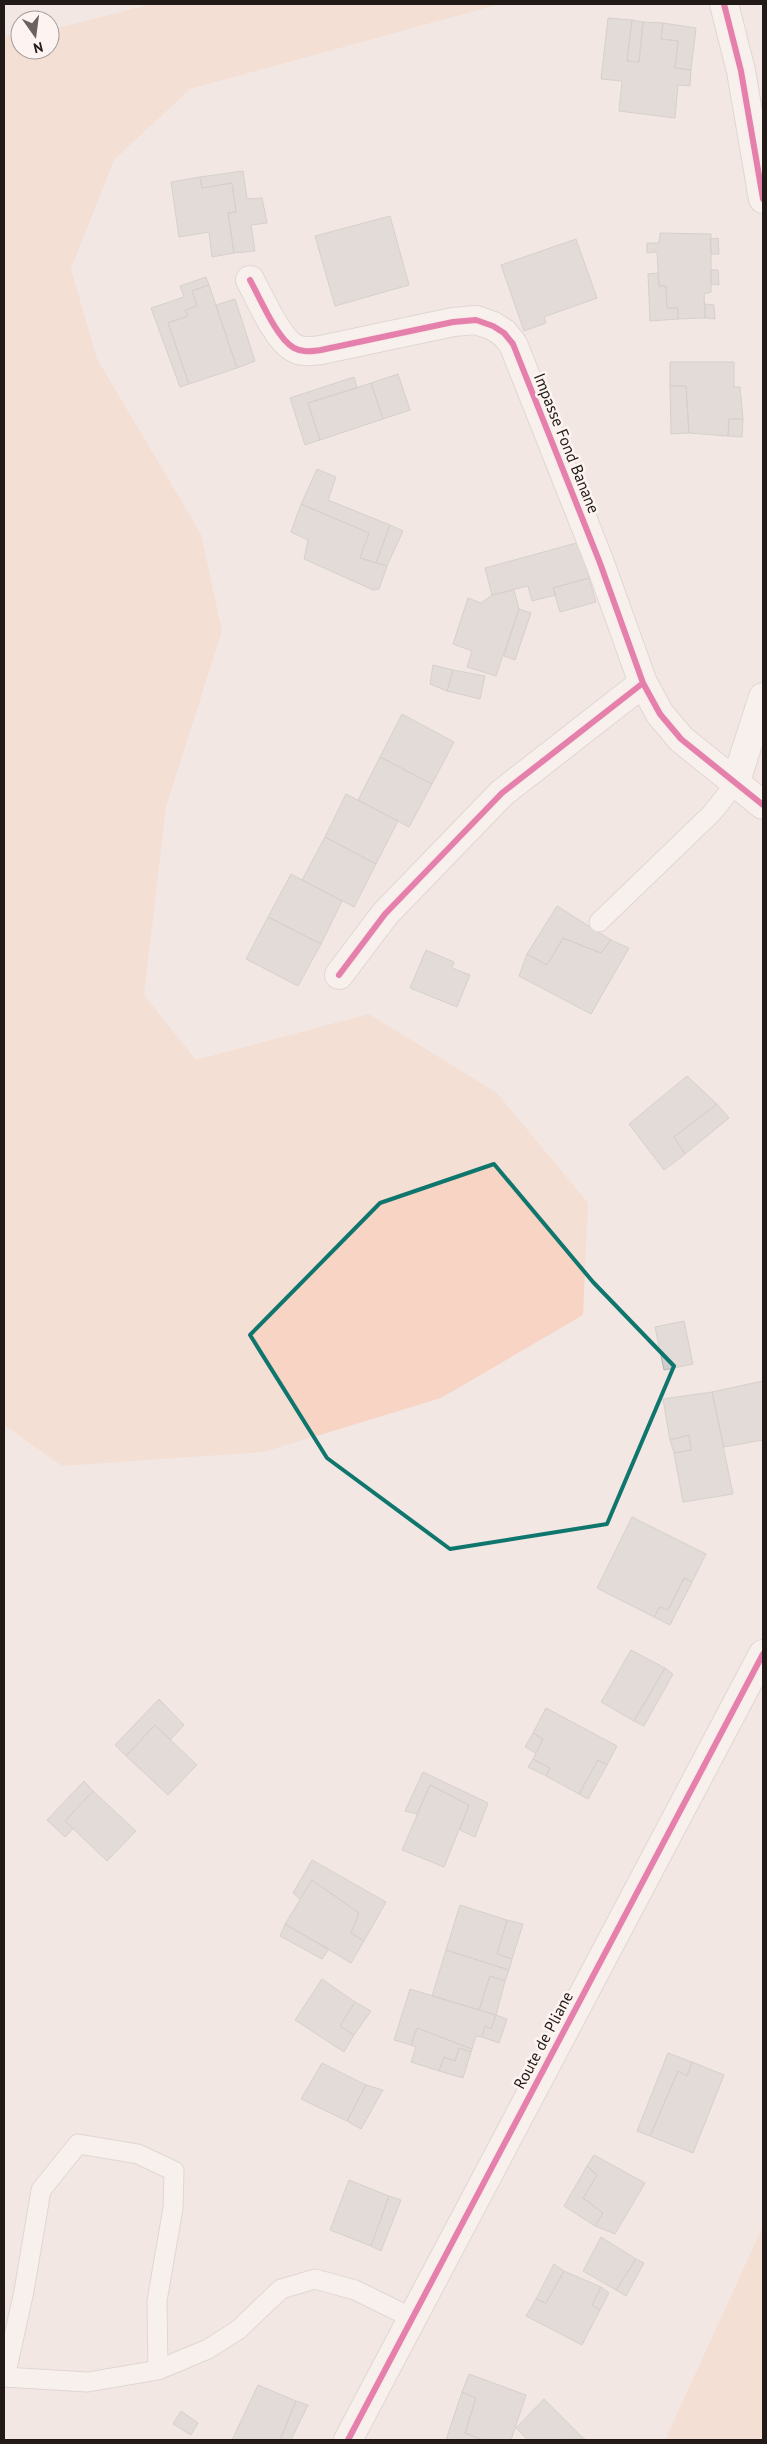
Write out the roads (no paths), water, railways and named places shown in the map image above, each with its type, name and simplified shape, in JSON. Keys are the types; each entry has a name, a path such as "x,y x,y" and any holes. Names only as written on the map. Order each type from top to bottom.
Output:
{"street":[{"path":"724,4 741,71 763,199"},
{"name":"Impasse Fond Banane","path":"250,280 285,342 296,350 308,352 321,350 476,320 493,326 504,333 513,344 517,353 600,563 643,683 660,714 681,739 763,805"},
{"path":"339,975 385,914 502,793 643,683"},
{"path":"735,784 763,697"},
{"name":"Route de Pliane","path":"348,2440 763,1654"}],"lane":[{"path":"599,922 712,813 735,784"},
{"path":"158,2370 157,2301 173,2208 174,2171 138,2154 78,2144 41,2190 24,2291 4,2377 88,2382 158,2370 208,2349 238,2330 282,2289 315,2279 355,2290 412,2318"}]}
